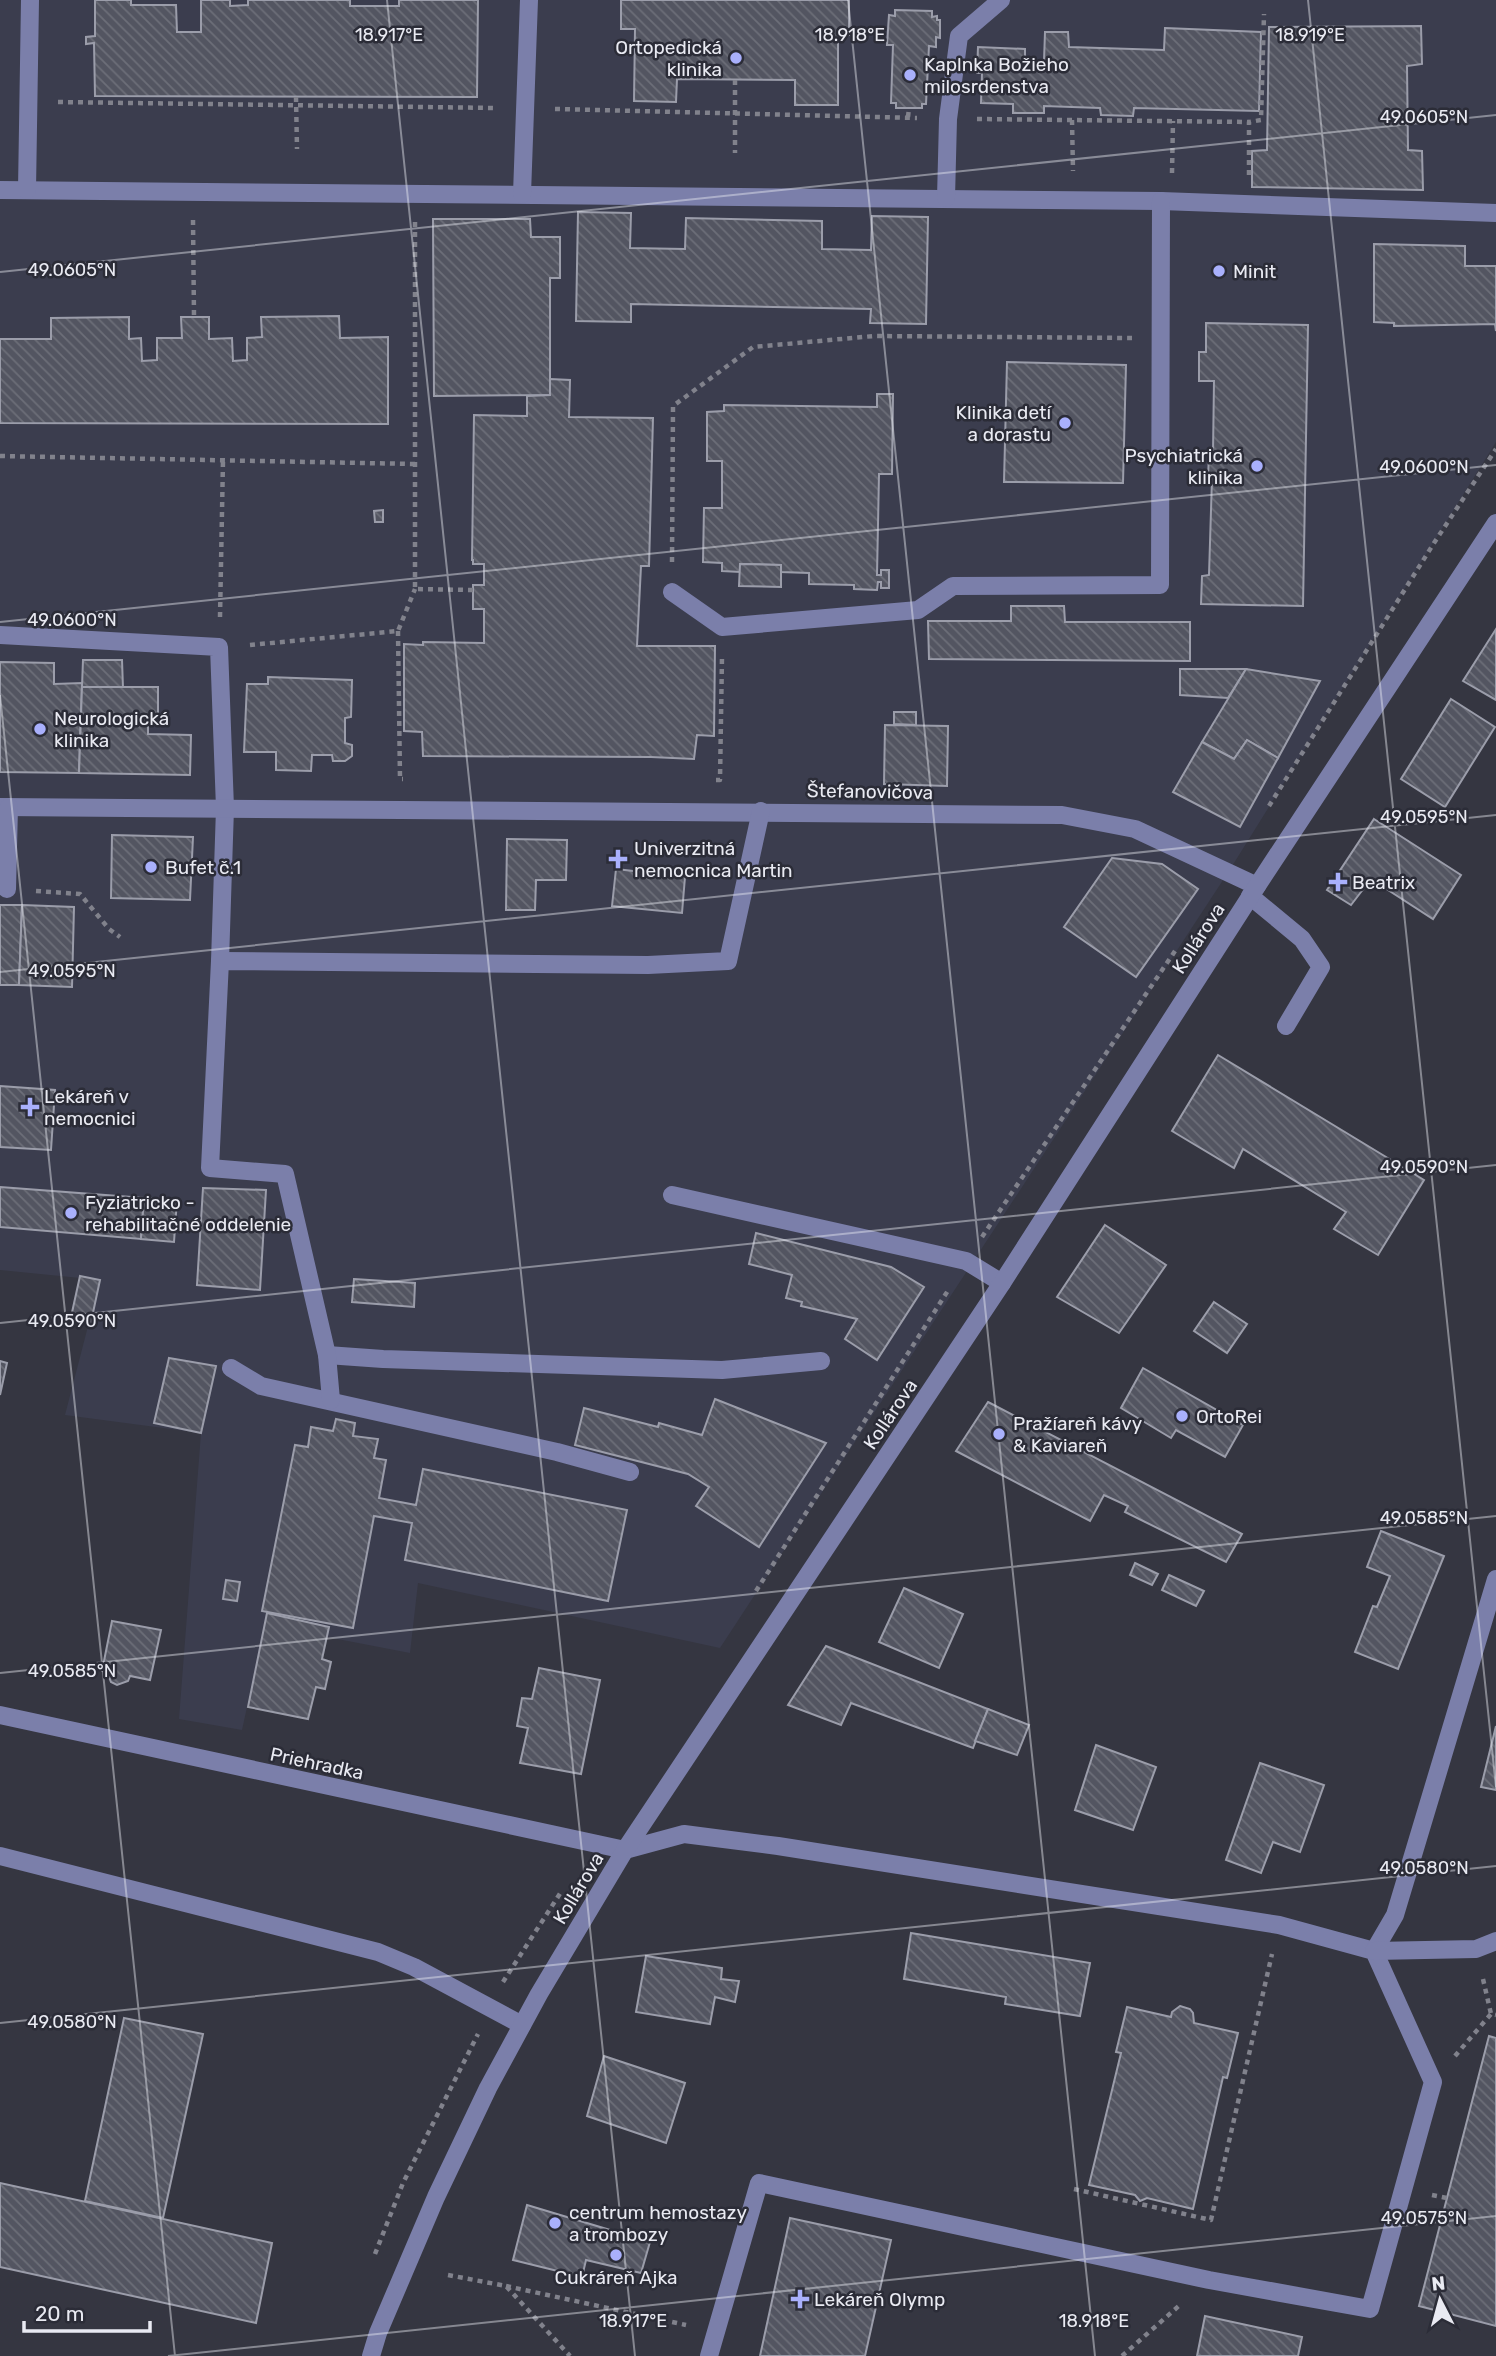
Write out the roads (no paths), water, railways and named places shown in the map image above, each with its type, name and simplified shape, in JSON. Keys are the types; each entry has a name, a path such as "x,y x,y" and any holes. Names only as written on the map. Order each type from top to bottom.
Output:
{"street":[{"path":"27,190 30,0"},
{"path":"522,194 529,0"},
{"path":"946,198 948,119 959,36 1001,0"},
{"path":"0,190 1161,201 1496,213"},
{"path":"671,592 722,628 918,610 953,586 1160,585 1161,201"},
{"name":"Kollárova","path":"371,2356 378,2333 436,2197 488,2088 625,1850 1002,1283 1254,891 1496,523"},
{"path":"0,635 219,647 225,808 210,1168 285,1174 327,1355 331,1400"},
{"path":"4,807 7,889"},
{"name":"Štefanovičova","path":"4,807 1062,814 1135,829 1254,891 1302,939 1321,967 1286,1026"},
{"path":"220,961 648,965 728,961 761,811"},
{"path":"672,1195 966,1261 1002,1283"},
{"path":"327,1355 722,1370 821,1361"},
{"path":"232,1368 261,1386 557,1452 630,1472"},
{"path":"1374,1951 1395,1914 1496,1578"},
{"name":"Priehradka","path":"0,1715 625,1850"},
{"path":"625,1850 684,1835 778,1846 1279,1925 1374,1951 1476,1949 1496,1941"},
{"path":"0,1856 378,1952 414,1966 522,2025"},
{"path":"709,2356 759,2183 1209,2280 1370,2309 1433,2082 1374,1951"}],"place":[{"name":"Ortopedická klinika","path":"736,58"},
{"name":"Kaplnka Božieho milosrdenstva","path":"910,75"},
{"name":"Minit","path":"1219,271"},
{"name":"Klinika detí a dorastu","path":"1065,423"},
{"name":"Psychiatrická klinika","path":"1257,466"},
{"name":"Neurologická klinika","path":"40,729"},
{"name":"Univerzitná nemocnica Martin","path":"618,859"},
{"name":"Bufet č.1","path":"151,867"},
{"name":"Beatrix","path":"1338,882"},
{"name":"Lekáreň v nemocnici","path":"30,1107"},
{"name":"Fyziatricko - rehabilitačné oddelenie","path":"71,1213"},
{"name":"OrtoRei","path":"1182,1416"},
{"name":"Pražíareň kávy & Kaviareň","path":"999,1434"},
{"name":"centrum hemostazy a trombozy","path":"555,2223"},
{"name":"Cukráreň Ajka","path":"616,2255"},
{"name":"Lekáreň Olymp","path":"800,2299"}]}
